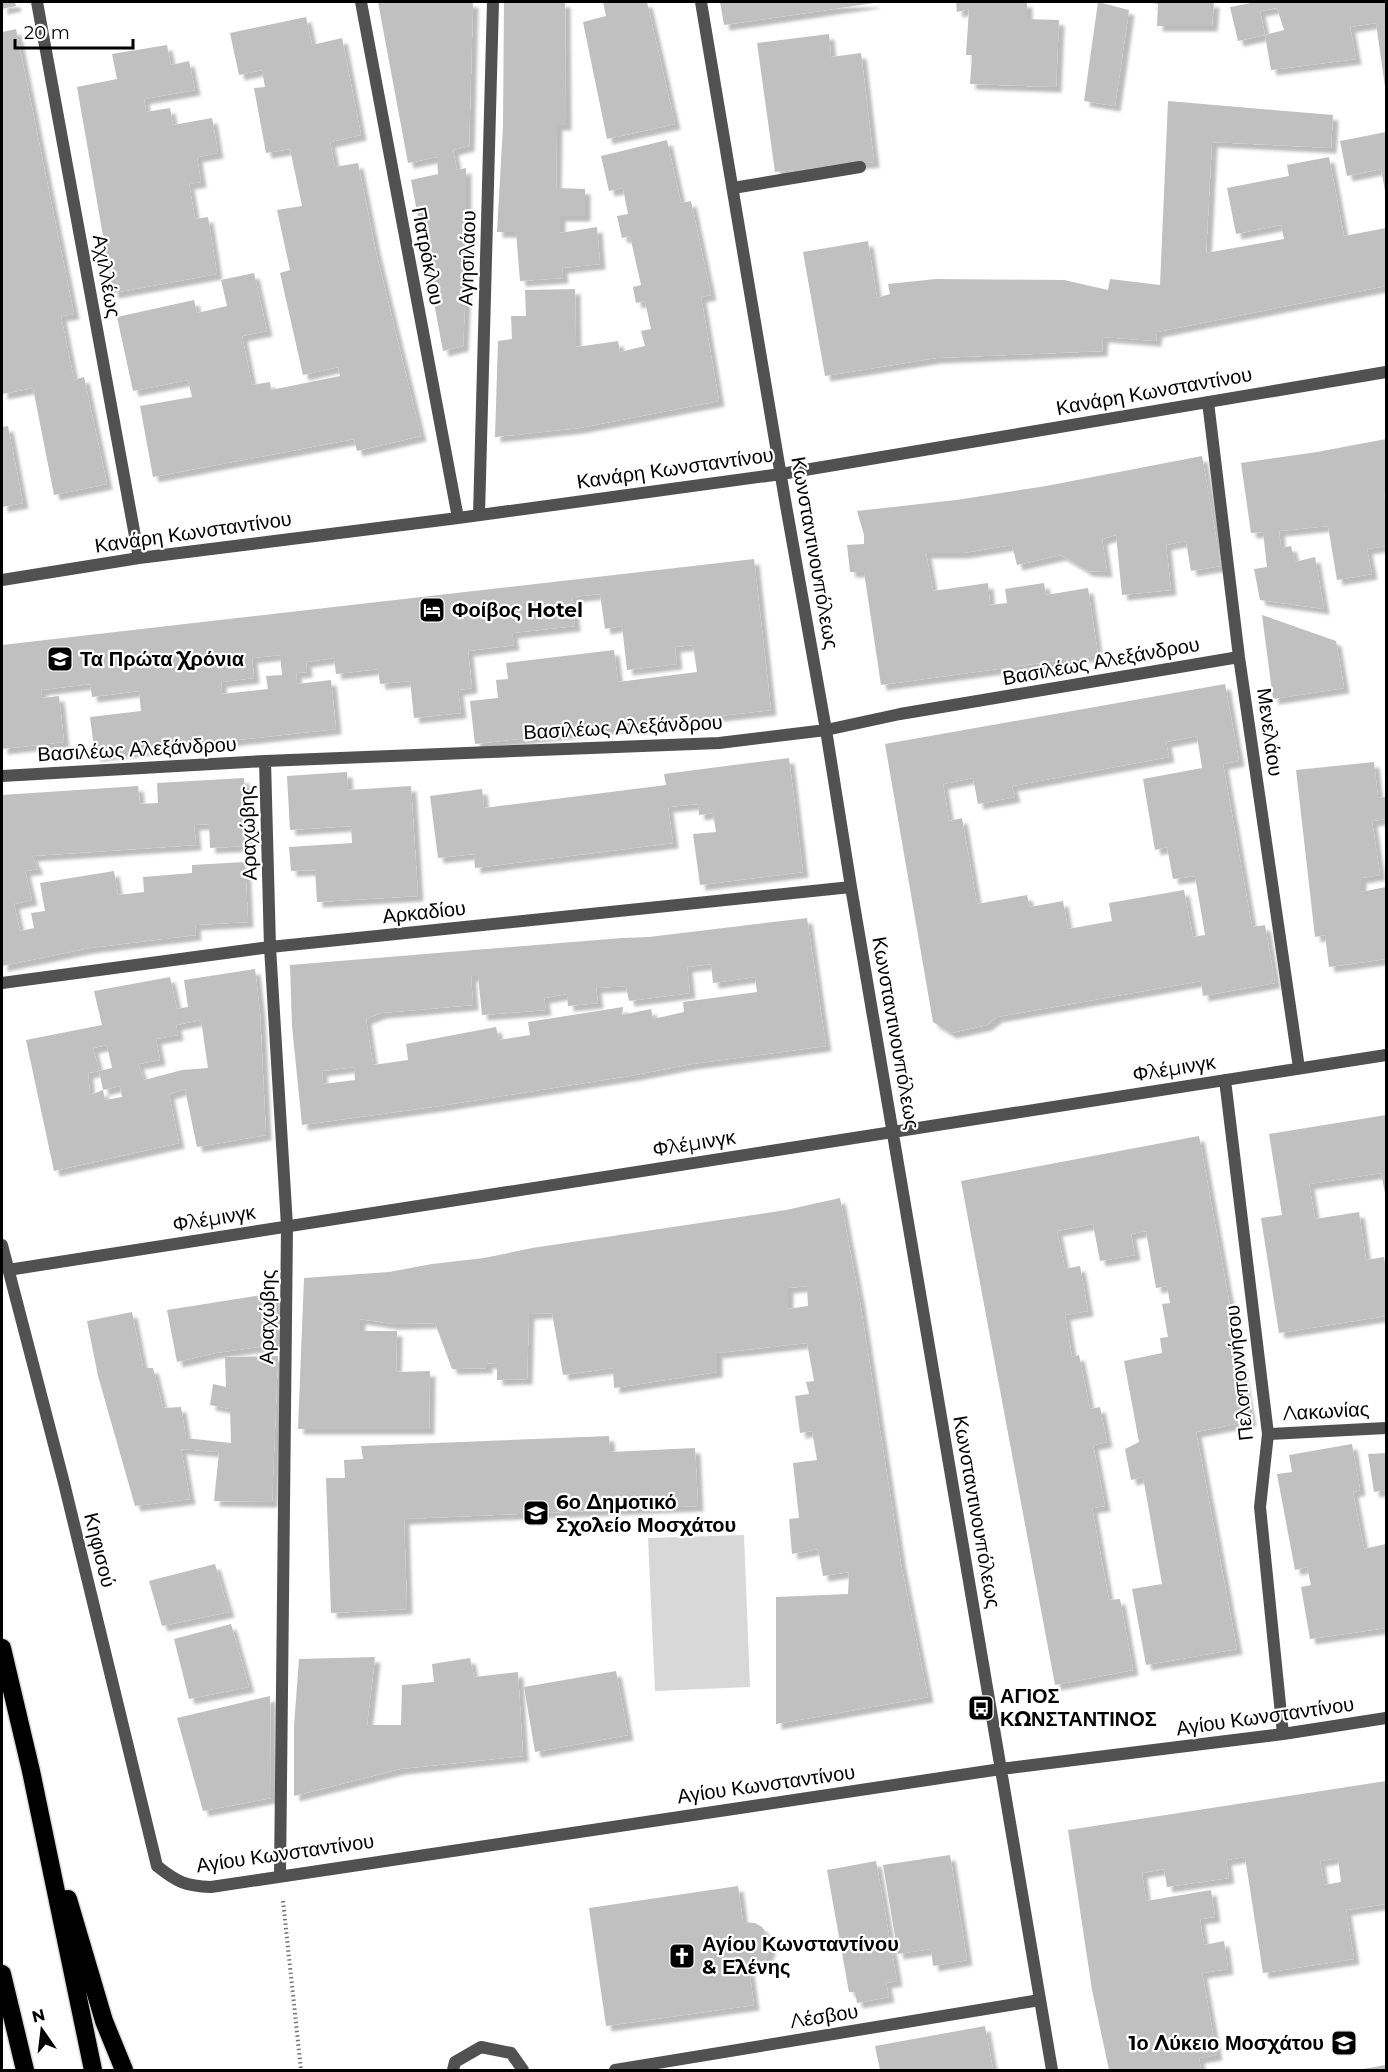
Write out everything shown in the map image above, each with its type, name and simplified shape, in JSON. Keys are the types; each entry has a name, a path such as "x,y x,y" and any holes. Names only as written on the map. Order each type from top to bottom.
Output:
{"highway":[{"path":"2,1647 31,1771 93,2070"},
{"path":"31,1771 104,2021 124,2070"},
{"path":"2,1974 25,2070"}],"street":[{"name":"Αχιλλέως","path":"37,2 140,558"},
{"name":"Πατρόκλου","path":"361,2 458,518"},
{"name":"Αγησιλάου","path":"479,515 493,2"},
{"name":"Κωνσταντινουπόλεως","path":"701,2 1052,2070"},
{"path":"733,188 860,167"},
{"name":"Κανάρη Κωνσταντίνου","path":"2,580 140,558 781,474 1386,372"},
{"name":"Μενελάου","path":"1208,402 1239,657 1299,1068"},
{"name":"Βασιλέως Αλεξάνδρου","path":"2,776 265,761 719,743 826,730 900,714 1239,657"},
{"name":"Αραχώβης","path":"265,761 270,947 287,1226 280,1875"},
{"name":"Αρκαδίου","path":"2,983 270,947 851,887"},
{"name":"Φλέμινγκ","path":"8,1270 1386,1055"},
{"name":"Πελοποννήσου","path":"1225,1080 1268,1434 1260,1507 1283,1734"},
{"name":"Κηφισού","path":"2,1245 64,1483 157,1866"},
{"name":"Λακωνίας","path":"1268,1434 1386,1428"},
{"name":"Αγίου Κωνσταντίνου","path":"157,1866 172,1878 190,1886 211,1887 1001,1769 1283,1734 1386,1718"},
{"name":"Λέσβου","path":"615,2070 1040,2000"},
{"path":"453,2070 455,2062 481,2047 511,2053 523,2070"}],"path":[{"path":"280,1875 301,2070"}],"shaded area":[{"path":"744,1535 750,1687 655,1691 648,1538"}],"building":[{"path":"2,2 15,2 16,6 2,9"},
{"path":"378,2 473,2 469,146 453,150 457,170 466,168 466,282 463,346 443,351 411,180 438,174 437,157 408,163"},
{"path":"504,2 565,2 566,125 557,125 556,188 585,189 585,216 560,216 560,233 597,227 600,264 562,268 563,278 520,281 516,232 497,232 503,126"},
{"path":"603,2 647,2 675,124 607,139 583,22 606,16"},
{"path":"720,2 874,2 874,3 724,25"},
{"path":"956,2 1027,2 1027,19 1059,20 1056,87 970,84 972,55 966,55 969,9 957,12"},
{"path":"1098,2 1129,10 1115,106 1084,101"},
{"path":"1147,2 1214,2 1212,26 1157,26 1158,4"},
{"path":"1256,2 1386,2 1386,94 1376,23 1350,27 1356,59 1271,70 1265,35 1238,41 1230,7","holes":["1277,8 1284,30 1265,35 1260,11"]},
{"path":"306,17 312,45 342,38 361,135 330,142 335,167 358,163 376,252 421,436 357,451 354,439 153,477 140,406 192,397 188,380 133,391 117,317 194,300 197,313 227,306 221,280 254,273 267,331 242,336 252,385 270,382 271,390 340,376 338,367 303,375 280,273 290,270 277,210 302,206 290,149 266,153 254,88 265,87 262,70 239,75 230,33"},
{"path":"16,29 74,314 61,316 74,380 84,377 107,484 54,495 33,388 2,394 2,32"},
{"path":"829,34 831,57 861,53 874,162 775,172 757,43"},
{"path":"167,45 171,65 189,61 195,90 144,99 146,112 170,108 173,125 212,118 218,153 197,157 201,182 189,184 195,219 208,217 217,274 113,293 77,87 117,79 112,54"},
{"path":"1168,101 1333,115 1331,148 1212,142 1206,253 1284,239 1281,225 1236,234 1227,188 1289,176 1287,165 1329,157 1344,236 1386,228 1386,286 1157,332 1156,341 1103,337 1102,351 936,358 825,376 803,252 868,241 877,298 890,294 888,284 936,279 1064,280 1108,290 1110,279 1160,285"},
{"path":"1386,132 1385,191 1381,169 1347,176 1340,141"},
{"path":"667,140 681,203 691,201 711,295 701,297 719,401 579,428 495,437 498,341 512,339 511,316 526,316 525,290 575,289 576,347 618,341 620,352 645,346 641,331 651,329 645,301 636,303 633,287 641,285 630,236 622,238 617,216 628,214 623,188 609,191 601,156"},
{"path":"8,426 23,503 2,507 2,427"},
{"path":"1386,439 1386,492 1384,492 1386,546 1367,549 1372,574 1337,580 1328,526 1279,531 1281,548 1291,546 1295,562 1315,557 1324,609 1260,600 1254,569 1267,567 1263,532 1251,533 1241,463"},
{"path":"1202,456 1221,566 1191,571 1186,541 1166,545 1171,590 1122,595 1116,535 1102,539 1107,572 1088,571 1061,555 1017,565 1012,545 963,553 926,553 933,591 988,583 990,605 1007,603 1005,589 1044,583 1046,595 1088,588 1098,655 881,685 864,572 850,572 847,545 864,544 864,535 857,511 956,500 1046,486"},
{"path":"754,559 771,710 475,744 470,701 498,698 496,680 508,679 506,663 614,650 618,682 697,672 693,645 675,647 677,664 627,670 622,626 605,629 600,594 572,597 575,626 512,633 514,645 468,651 472,688 458,690 461,713 414,718 410,681 380,684 378,669 336,674 334,658 306,662 307,672 296,673 297,684 331,680 336,729 95,756 90,717 141,711 139,691 92,697 90,684 41,690 42,698 59,696 64,742 2,749 2,645","holes":["280,655 282,675 266,676 268,689 222,694 221,682 254,678 252,658"]},
{"path":"1262,615 1336,641 1344,688 1273,699"},
{"path":"1225,684 1239,761 1223,764 1252,927 1265,925 1275,983 1203,996 1201,981 997,1017 987,1025 951,1033 933,1022 885,744","holes":["1197,736 1202,768 1143,779 1155,850 1167,847 1173,879 1195,876 1205,935 1193,937 1184,890 1109,903 1112,921 1068,929 1063,901 1030,907 1027,895 977,904 962,818 949,821 943,784 973,778 978,804 1015,797 1012,786 1169,757 1166,742"]},
{"path":"789,758 803,872 700,885 693,834 716,832 713,813 699,815 698,804 668,807 673,843 475,868 474,854 438,858 430,796 482,789 484,808 666,785 664,774"},
{"path":"1374,762 1378,798 1386,797 1386,819 1372,821 1380,875 1361,878 1361,892 1386,887 1386,959 1329,967 1325,935 1315,937 1296,770"},
{"path":"347,772 348,790 411,786 418,896 317,902 315,870 291,871 289,847 352,843 351,826 290,830 287,776"},
{"path":"244,778 248,846 210,848 209,824 194,825 196,845 32,856 38,869 25,871 32,900 14,904 20,931 34,928 31,913 45,911 40,883 114,871 118,895 144,892 143,877 192,873 192,865 245,862 248,922 195,925 196,935 89,948 2,966 2,795 138,786 140,804 158,803 157,783"},
{"path":"807,918 826,1046 691,1064 439,1106 302,1125 292,1026 290,965 649,937","holes":["711,964 713,983 755,977 757,992 683,1002 684,1012 653,1019 651,1009 622,1015 623,1007 528,1022 530,1035 499,1040 496,1027 406,1044 408,1060 373,1065 366,1019 381,1013 473,1005 471,976 478,976 482,1015 546,1010 544,998 567,994 568,1006 598,1003 596,988 626,986 629,1001 690,993 687,967","354,1067 355,1080 323,1084 322,1071"]},
{"path":"255,969 260,1013 266,1135 197,1147 185,1089 169,1094 179,1143 54,1171 26,1040 102,1025 94,991 170,977 177,1009 188,1007 184,980","holes":["201,1020 208,1068 182,1070 144,1080 138,1064 160,1060 156,1039 178,1035 176,1025","107,1045 112,1068 99,1071 93,1048","99,1071 103,1090 90,1095 88,1073","120,1086 122,1097 105,1100 103,1090"]},
{"path":"1386,1115 1386,1198 1381,1173 1309,1184 1315,1219 1359,1212 1366,1260 1384,1257 1386,1316 1279,1333 1261,1218 1282,1215 1269,1134"},
{"path":"1199,1136 1251,1421 1196,1432 1237,1649 1146,1665 1132,1589 1162,1584 1143,1477 1131,1480 1125,1449 1139,1442 1124,1361 1162,1353 1160,1338 1168,1337 1162,1304 1170,1303 1167,1286 1156,1288 1146,1231 1131,1234 1135,1255 1100,1261 1093,1224 1057,1231 1065,1269 1080,1266 1088,1311 1065,1315 1072,1357 1079,1355 1090,1409 1100,1407 1107,1442 1093,1445 1105,1506 1092,1508 1109,1600 1120,1599 1133,1670 1055,1685 961,1181"},
{"path":"840,1198 860,1302 901,1564 928,1697 776,1724 776,1597 848,1594 849,1572 823,1576 818,1549 792,1554 789,1519 799,1518 793,1463 817,1460 812,1431 800,1433 795,1396 809,1394 806,1382 814,1381 807,1343 717,1353 717,1372 614,1388 613,1368 563,1375 552,1313 529,1314 527,1379 497,1380 497,1364 487,1363 487,1368 452,1369 435,1323 393,1324 360,1319 360,1331 397,1331 396,1372 430,1371 429,1429 298,1429 304,1278 389,1272 786,1210","holes":["807,1286 808,1306 788,1309 788,1288"]},
{"path":"274,1293 281,1344 215,1353 177,1362 167,1310"},
{"path":"132,1312 143,1368 153,1368 163,1408 181,1407 186,1438 231,1443 230,1409 210,1405 213,1384 226,1387 225,1357 278,1356 272,1502 214,1501 219,1452 181,1449 190,1499 135,1506 98,1376 87,1321"},
{"path":"609,1436 610,1452 695,1448 698,1506 404,1519 407,1609 331,1613 326,1478 345,1478 344,1460 363,1459 361,1446"},
{"path":"1352,1444 1360,1490 1353,1492 1364,1549 1386,1544 1386,1628 1310,1639 1301,1587 1311,1585 1307,1567 1295,1570 1277,1474 1292,1472 1289,1455"},
{"path":"1386,1453 1386,1490 1374,1492 1368,1454"},
{"path":"215,1564 229,1612 162,1626 149,1581"},
{"path":"231,1624 249,1687 189,1699 174,1639"},
{"path":"375,1657 367,1725 401,1725 402,1685 434,1682 432,1664 470,1658 474,1677 518,1672 523,1756 400,1769 294,1796 294,1726 299,1659"},
{"path":"616,1671 628,1735 535,1752 524,1687"},
{"path":"270,1696 271,1798 203,1811 177,1718"},
{"path":"1386,1781 1386,1904 1346,1910 1354,1959 1263,1973 1245,1857 1226,1860 1229,1878 1167,1887 1164,1869 1142,1873 1146,1901 1211,1890 1215,1917 1200,1919 1204,1945 1224,1941 1228,1969 1202,1973 1217,2055 1199,2058 1201,2070 1109,2070 1092,1990 1068,1830","holes":["1338,1858 1341,1882 1324,1885 1320,1861"]},
{"path":"950,1855 967,1960 933,1966 931,1949 898,1954 883,1865"},
{"path":"876,1861 897,1981 886,1983 889,1997 857,2003 855,1992 849,1992 827,1870"},
{"name":"Αγίου Κωνσταντίνου & Ελένης","path":"738,1886 743,1922 755,1923 762,1927 769,1938 770,1950 764,1962 758,1968 749,1969 754,2005 606,2026 589,1908"},
{"path":"985,2026 993,2070 880,2070 875,2046"},
{"path":"1386,2065 1386,2070 1363,2070 1363,2069"}],"place":[{"name":"Φοίβος Hotel","path":"432,610"},
{"name":"Τα Πρώτα Χρόνια","path":"60,659"},
{"name":"6ο Δημοτικό Σχολείο Μοσχάτου","path":"536,1513"},
{"name":"ΑΓΙΟΣ ΚΩΝΣΤΑΝΤΙΝΟΣ","path":"981,1708"},
{"name":"Αγίου Κωνσταντίνου & Ελένης","path":"682,1956"},
{"name":"1ο Λύκειο Μοσχάτου","path":"1344,2043"}]}
